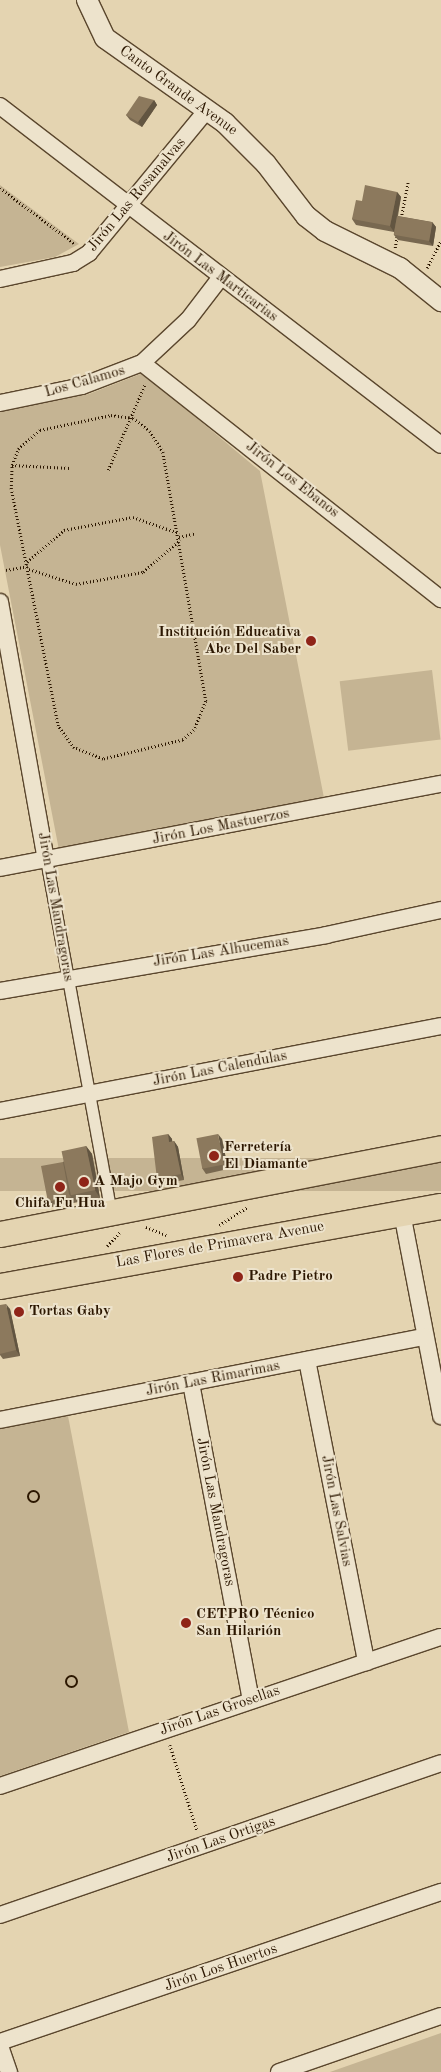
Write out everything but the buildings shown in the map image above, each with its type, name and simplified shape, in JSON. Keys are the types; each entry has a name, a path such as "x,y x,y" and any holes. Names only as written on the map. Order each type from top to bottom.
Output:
{"main road":[{"path":"0,1234 441,1148"},
{"name":"Las Flores de Primavera Avenue","path":"0,1286 441,1206"}],"street":[{"name":"Canto Grande Avenue","path":"87,0 105,38 247,143 306,216 391,264 441,301"},
{"name":"Jirón Las Marticarias","path":"0,106 126,208 221,277 441,445"},
{"name":"Jirón Las Rosamalvas","path":"0,279 73,263 102,241 126,208 206,111"},
{"name":"Los Calamos","path":"0,403 82,386 142,363 188,320 221,277"},
{"name":"Jirón Los Ebanos","path":"142,363 441,599"},
{"name":"Jirón Las Mandragoras","path":"0,602 112,1212"},
{"name":"Jirón Los Mastuerzos","path":"0,868 441,784"},
{"name":"Jirón Las Alhucemas","path":"0,991 68,977 326,935 441,910"},
{"name":"Jirón Las Calendulas","path":"0,1111 441,1026"},
{"path":"402,1213 441,1416"},
{"name":"Jirón Las Rimarimas","path":"0,1420 425,1337"},
{"name":"Jirón Las Salvias","path":"307,1360 366,1662"},
{"name":"Jirón Las Mandragoras","path":"191,1383 251,1700"},
{"name":"Jirón Las Grosellas","path":"0,1786 441,1637"},
{"name":"Jirón Las Ortigas","path":"0,1915 441,1763"},
{"name":"Jirón Los Huertos","path":"0,2042 441,1892"},
{"path":"278,2072 441,2016"},
{"path":"0,2046 9,2072"}],"path":[{"path":"391,264 408,183"},
{"path":"0,188 76,245"},
{"path":"419,283 441,241"},
{"path":"108,470 133,418 145,384"},
{"path":"111,415 133,418 150,431 163,452 206,702 194,730 183,740 120,757 88,757 74,748 58,726 28,566 11,489 12,465 18,449 40,430 111,415"},
{"path":"12,465 70,468"},
{"path":"28,566 64,530 133,517 178,532"},
{"path":"6,570 28,566 76,584 143,572 179,539 196,533"},
{"path":"37,1491 40,1499 32,1503 28,1494 37,1491"},
{"path":"67,1677 76,1677 76,1686 67,1686 67,1677"},
{"path":"166,1730 202,1846"}],"shaded area":[{"path":"0,185 79,244 55,257 0,267"},
{"path":"143,373 260,471 324,798 59,850 0,545 0,412 89,394"},
{"path":"432,670 441,739 348,751 340,681"},
{"path":"0,1158 441,1158 441,1191 0,1191"},
{"path":"68,1416 129,1732 0,1776 0,1429"},
{"path":"441,2033 441,2072 330,2072"}],"place":[{"name":"Institución Educativa Abc Del Saber","path":"311,641"},
{"name":"Ferretería El Diamante","path":"214,1156"},
{"name":"A Majo Gym","path":"84,1182"},
{"name":"Chifa Fu Hua","path":"60,1187"},
{"name":"Padre Pietro","path":"238,1277"},
{"name":"Tortas Gaby","path":"19,1312"},
{"name":"CETPRO Técnico San Hilarión","path":"186,1623"}]}
